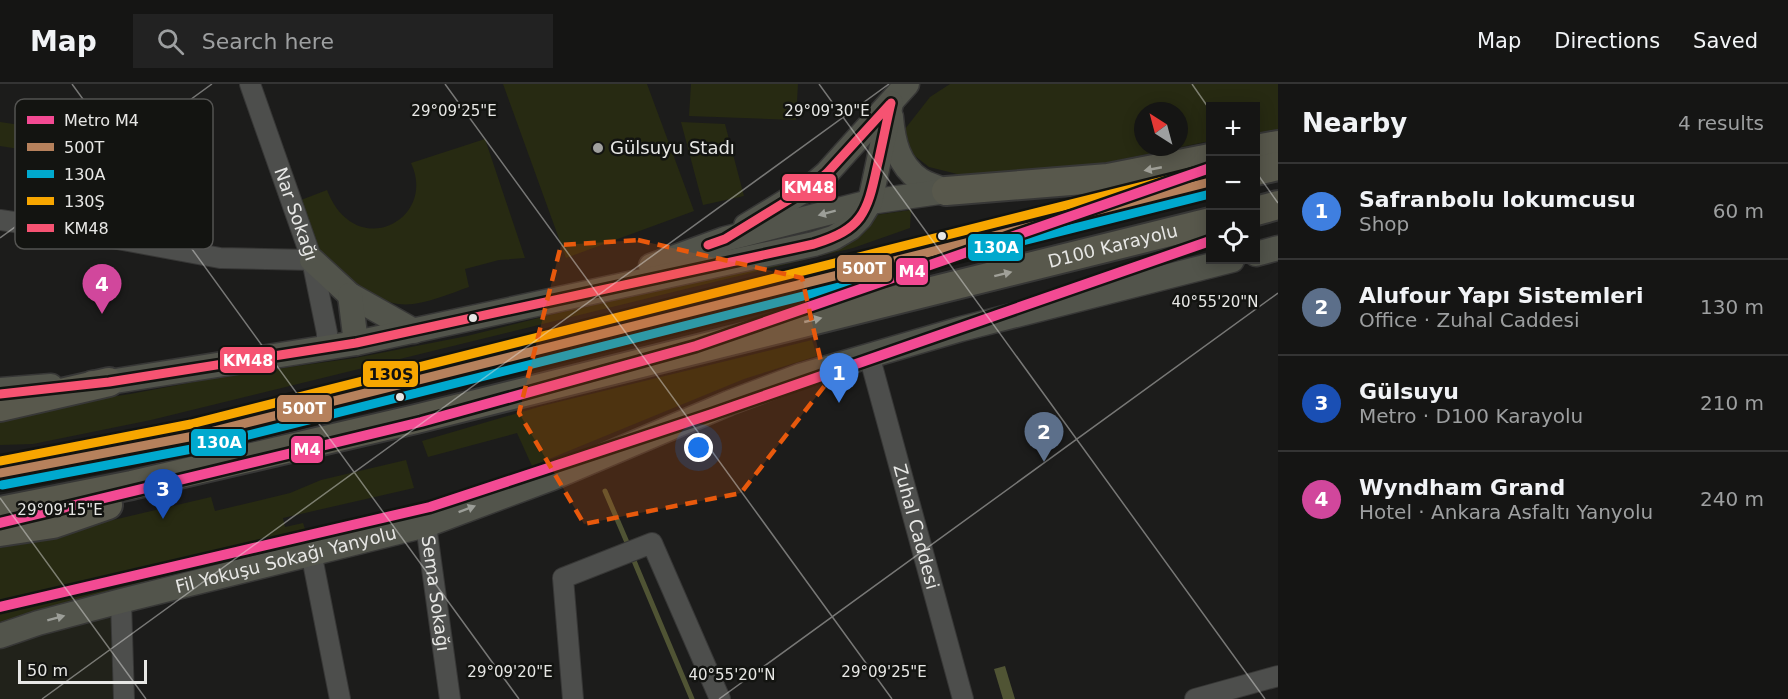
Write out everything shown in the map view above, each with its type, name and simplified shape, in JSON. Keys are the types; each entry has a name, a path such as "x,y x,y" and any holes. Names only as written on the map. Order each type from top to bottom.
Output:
{"highway":[{"path":"1260,148 1278,145"},
{"path":"946,191 1108,178 1206,159"},
{"path":"1260,170 1278,166"},
{"path":"0,473 194,436 1206,183"},
{"path":"1260,210 1278,205"},
{"name":"D100 Karayolu","path":"0,511 132,485 416,418 1206,223"},
{"path":"0,394 109,382"},
{"path":"0,407 109,382"},
{"path":"0,455 194,436"},
{"path":"0,532 53,524 256,456"}],"main road":[{"path":"725,239 827,173 907,84"},
{"path":"891,103 893,137 897,152 906,167 920,180 946,191"},
{"path":"0,390 109,382 356,343 833,238 850,228 860,218 870,201 891,103"},
{"path":"522,306 634,273 725,239 870,201 946,191"},
{"path":"1260,253 1278,248"},
{"path":"312,260 350,294 414,331"},
{"name":"Fil Yokuşu Sokağı Yanyolu","path":"0,636 38,623 121,601 426,525 552,478 729,403 800,376 972,326 1216,264"},
{"path":"350,294 356,343"}],"street":[{"name":"Nar Sokağı","path":"250,84 312,260 327,333 327,348"},
{"path":"0,220 15,222"},
{"path":"172,249 220,258 312,260"},
{"name":"Zuhal Caddesi","path":"869,355 963,699"},
{"name":"Sema Sokağı","path":"426,525 450,699"},
{"path":"573,699 563,578 652,543 720,699"},
{"path":"311,552 340,699"},
{"path":"121,601 124,699"},
{"path":"1202,698 1278,676"}],"highlighted area":[{"path":"638,240 802,278 826,384 741,493 584,524 519,413 561,245"}],"shaded area":[{"name":"Gülsuyu Stadı","path":"503,84 647,84 694,211 566,258"},
{"path":"691,84 798,84 796,120 689,116"},
{"path":"950,84 1278,84 1278,129 1260,132 1260,102 1206,102 1206,142 1188,146 1188,102 1134,102 1134,156 1138,156 1065,171 977,179 929,167 911,153 905,129 930,97"},
{"path":"0,122 15,124 15,148 0,146"},
{"path":"681,122 725,124 744,196 703,205"},
{"path":"485,139 525,258 499,260 465,269 469,287 425,302 398,304 378,297 352,282 330,264 316,248 301,200 327,190 340,212 356,225 373,229 390,225 404,216 413,202 416,184 411,163"},
{"path":"911,210 910,228 853,248 151,420 33,444 0,445 0,414 130,394 226,376 355,358 467,336 681,282 876,215"},
{"path":"812,340 817,356 744,379 532,466 517,433 428,457 422,441 542,406"},
{"path":"406,460 414,488 283,518 285,527 303,523 309,541 164,577 0,624 0,548 60,538 96,524 211,497 215,511 290,493 321,480"},
{"path":"111,611 116,699 0,699 0,647"},
{"path":"1005,666 1015,699 1003,699 994,669"}],"waterway":[{"path":"605,491 629,547"},
{"path":"632,556 692,699"}],"metro line":[{"name":"M4","path":"0,523 421,422 696,346 1206,169"},
{"name":"M4","path":"0,607 430,507 712,414 1206,242"}],"transit line":[{"name":"KM48","path":"0,394 109,382 356,343 814,244 843,232 860,218 870,197 891,103"},
{"name":"KM48","path":"708,245 725,239 813,185 827,173 890,104"},
{"name":"130Ş","path":"0,461 191,424 1206,170"},
{"name":"500T","path":"0,473 194,436 1206,183"},
{"name":"130A","path":"2,485 197,448 1206,195"}],"place":[{"name":"Gülsuyu Stadı","path":"598,148"},
{"name":"Wyndham Grand","path":"102,314"},
{"name":"Safranbolu lokumcusu","path":"839,403"},
{"name":"Alufour Yapı Sistemleri","path":"1044,462"},
{"name":"Gülsuyu","path":"163,519"}]}
